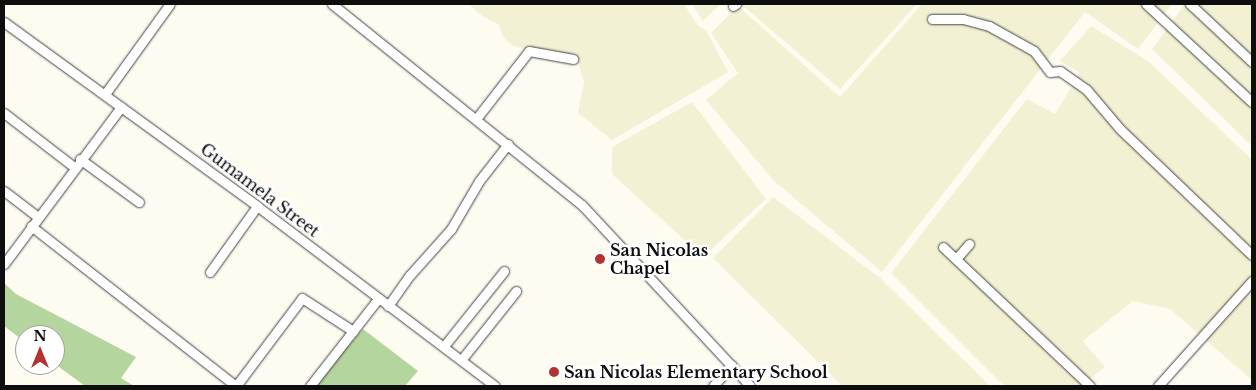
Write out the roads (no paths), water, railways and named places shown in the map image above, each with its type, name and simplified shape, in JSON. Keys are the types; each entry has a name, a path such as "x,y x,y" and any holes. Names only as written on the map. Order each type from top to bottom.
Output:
{"street":[{"path":"105,94 170,4"},
{"path":"332,4 582,205 750,386"},
{"path":"1146,4 1252,102"},
{"path":"1190,4 1252,62"},
{"path":"932,19 963,19 989,26 1034,50 1050,72 1060,71 1086,89 1120,129 1252,255"},
{"name":"Gumamela Street","path":"4,22 257,206 378,299 462,359 495,386"},
{"path":"476,119 529,52 573,59"},
{"path":"4,264 121,106"},
{"path":"4,112 74,167"},
{"path":"388,306 410,275 451,229 479,181 508,144"},
{"path":"80,159 139,202"},
{"path":"4,191 38,217"},
{"path":"210,272 257,206"},
{"path":"31,226 236,386 302,298 353,330"},
{"path":"956,259 969,244"},
{"path":"942,247 1090,386"},
{"path":"444,346 504,271"},
{"path":"1158,386 1252,280"},
{"path":"462,359 516,291"},
{"path":"310,386 378,299"},
{"path":"713,386 732,365"}],"place":[{"name":"San Nicolas Chapel","path":"600,259"},
{"name":"San Nicolas Elementary School","path":"554,372"}]}
